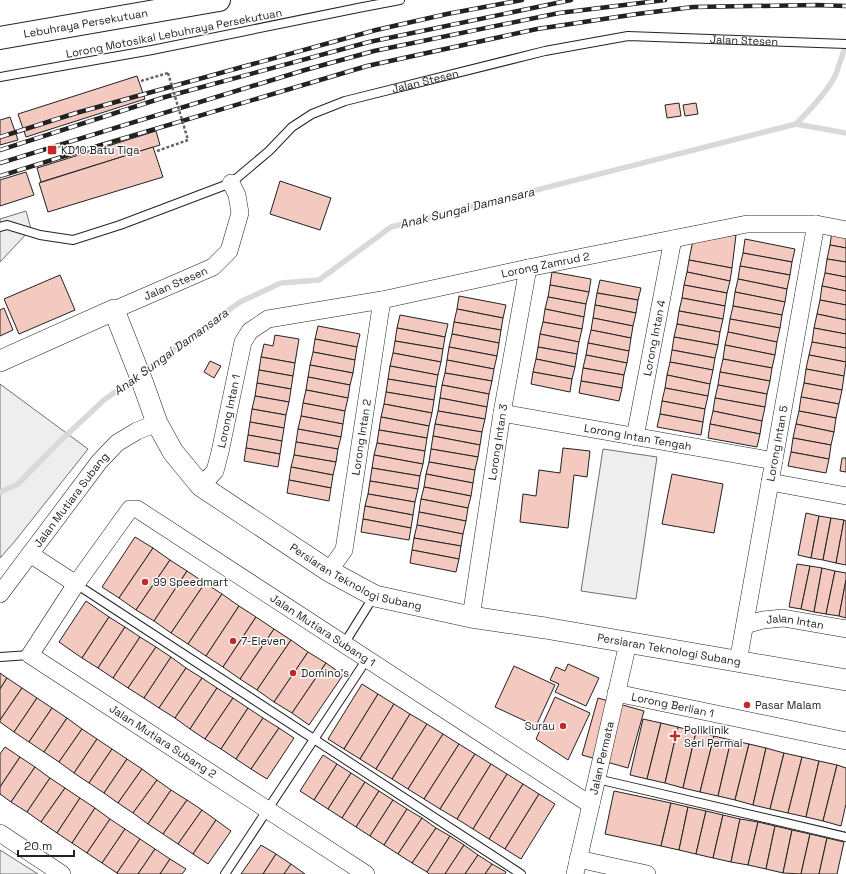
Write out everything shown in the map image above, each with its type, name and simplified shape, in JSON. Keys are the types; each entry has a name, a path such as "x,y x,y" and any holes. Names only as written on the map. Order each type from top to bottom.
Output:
{"highway":[{"name":"Lebuhraya Persekutuan","path":"0,38 218,0"}],"street":[{"name":"Jalan Stesen","path":"114,310 213,268 228,251 240,213 237,195 231,183"},
{"name":"Lorong Zamrud 2","path":"250,331 268,319 382,300 528,268 747,224 816,224 846,230"},
{"name":"Lorong Intan 5","path":"738,662 816,224"},
{"name":"Lorong Intan 4","path":"635,437 673,239"},
{"name":"Lorong Intan 3","path":"471,617 502,413 528,268"},
{"name":"Lorong Intan 2","path":"329,571 344,550 382,300"},
{"name":"Persiaran Teknologi Subang","path":"114,310 128,342 157,423 173,452 201,486 329,571 374,596 471,617 846,680"},
{"path":"0,361 114,310"},
{"name":"Lorong Intan 1","path":"201,486 215,471 243,342 250,331"},
{"name":"Lorong Intan Tengah","path":"502,413 774,462"},
{"name":"Jalan Mutiara Subang","path":"0,594 99,462 117,443 137,431 157,423"},
{"path":"770,482 846,496"},
{"name":"Jalan Mutiara Subang 1","path":"76,584 130,509 137,509 591,805"},
{"path":"30,554 76,584 30,655"},
{"name":"Jalan Intan","path":"745,625 763,620 783,618 846,629"},
{"name":"Jalan Permata","path":"577,867 628,643"},
{"name":"Jalan Mutiara Subang 2","path":"30,655 366,874"},
{"name":"Lorong Berlian 1","path":"616,693 846,741"},
{"path":"0,833 62,874"},
{"path":"577,867 647,874"}],"lane":[{"name":"Lorong Motosikal Lebuhraya Persekutuan","path":"0,78 152,50 400,0"},
{"name":"Jalan Stesen","path":"231,183 269,151 292,127 312,114 345,101 545,51 628,36 846,44"},
{"path":"0,227 7,225 40,234 73,240 120,225 231,183"},
{"path":"76,584 521,874"},
{"path":"344,644 374,596"},
{"path":"0,657 30,655"},
{"path":"225,874 367,659"},
{"path":"597,779 846,836"}],"path":[{"path":"141,81 168,73 188,140 157,151"}],"shaded area":[{"path":"26,211 31,229 0,262 0,219"},
{"path":"0,384 88,449 0,558"},
{"path":"603,449 657,457 636,599 581,591"},
{"path":"0,850 38,874 0,874"}],"building":[{"path":"137,76 145,99 26,137 18,114"},
{"path":"679,103 681,116 667,118 665,105"},
{"path":"696,103 698,114 685,116 683,105"},
{"path":"10,117 18,140 0,145 0,120"},
{"path":"156,131 160,145 41,182 37,168"},
{"path":"153,147 163,177 48,212 39,183"},
{"path":"26,172 34,195 0,206 0,180"},
{"path":"280,181 331,198 320,230 270,214"},
{"path":"832,231 846,234 846,248 830,245"},
{"path":"736,235 732,268 689,260 693,240"},
{"path":"745,239 795,249 792,262 743,253"},
{"path":"830,245 846,248 846,262 827,259"},
{"path":"743,253 792,262 790,275 740,266"},
{"path":"827,259 846,262 846,277 825,273"},
{"path":"689,260 732,268 730,281 687,272"},
{"path":"740,266 790,275 787,289 738,279"},
{"path":"552,272 591,279 589,292 550,285"},
{"path":"687,272 730,281 727,293 684,285"},
{"path":"825,273 846,277 846,291 822,286"},
{"path":"60,275 75,310 19,334 4,299"},
{"path":"738,279 787,289 785,302 735,292"},
{"path":"600,280 641,288 638,300 597,293"},
{"path":"550,285 589,292 586,304 548,297"},
{"path":"684,285 727,293 725,306 682,298"},
{"path":"822,286 846,291 846,305 820,300"},
{"path":"735,292 785,302 782,315 733,306"},
{"path":"597,293 638,300 636,313 595,305"},
{"path":"459,296 506,305 503,318 457,309"},
{"path":"548,297 586,304 584,317 545,309"},
{"path":"682,298 725,306 723,319 679,311"},
{"path":"820,300 846,305 846,320 817,314"},
{"path":"595,305 636,313 633,326 593,318"},
{"path":"733,306 782,315 780,328 730,319"},
{"path":"4,308 13,330 0,336 0,310"},
{"path":"457,309 503,318 501,330 454,322"},
{"path":"545,309 584,317 582,329 543,322"},
{"path":"679,311 723,319 720,332 677,324"},
{"path":"817,314 846,320 846,334 814,328"},
{"path":"400,315 448,324 445,337 397,328"},
{"path":"593,318 633,326 631,338 591,330"},
{"path":"730,319 780,328 777,342 728,332"},
{"path":"454,322 501,330 499,343 452,334"},
{"path":"543,322 582,329 579,342 540,334"},
{"path":"677,324 720,332 718,345 674,337"},
{"path":"318,326 360,334 357,347 315,339"},
{"path":"397,328 445,337 443,349 395,341"},
{"path":"814,328 846,334 846,348 812,342"},
{"path":"591,330 631,338 629,351 588,343"},
{"path":"728,332 777,342 775,355 725,345"},
{"path":"452,334 499,343 497,356 449,347"},
{"path":"540,334 579,342 577,354 538,347"},
{"path":"275,335 299,339 295,363 261,357 264,344 273,346"},
{"path":"674,337 718,345 715,358 672,350"},
{"path":"315,339 357,347 355,360 313,352"},
{"path":"395,341 443,349 441,362 393,353"},
{"path":"812,342 846,348 846,362 809,355"},
{"path":"588,343 629,351 627,363 586,355"},
{"path":"725,345 775,355 772,368 723,359"},
{"path":"449,347 497,356 494,369 447,360"},
{"path":"538,347 577,354 575,367 536,359"},
{"path":"672,350 715,358 713,370 670,362"},
{"path":"313,352 355,360 353,373 310,365"},
{"path":"393,353 441,362 438,375 390,366"},
{"path":"586,355 627,363 624,375 583,368"},
{"path":"809,355 846,362 844,376 806,369"},
{"path":"261,357 295,363 293,376 259,370"},
{"path":"536,359 575,367 572,379 533,372"},
{"path":"723,359 772,368 770,381 720,372"},
{"path":"447,360 494,369 492,381 445,373"},
{"path":"210,361 221,366 214,378 204,372"},
{"path":"670,362 713,370 710,384 667,375"},
{"path":"310,365 353,373 350,385 308,377"},
{"path":"390,366 438,375 436,387 388,379"},
{"path":"583,368 624,375 622,388 581,381"},
{"path":"806,369 844,376 842,390 804,383"},
{"path":"259,370 293,376 291,389 257,383"},
{"path":"533,372 572,379 570,392 531,384"},
{"path":"720,372 770,381 767,394 718,385"},
{"path":"445,373 492,381 489,394 442,385"},
{"path":"667,375 710,384 708,396 665,388"},
{"path":"308,377 350,385 348,398 306,390"},
{"path":"388,379 436,387 434,400 386,392"},
{"path":"581,381 622,388 619,401 579,393"},
{"path":"257,383 291,389 289,402 255,396"},
{"path":"804,383 842,390 839,404 801,397"},
{"path":"442,385 489,394 487,407 440,398"},
{"path":"718,385 767,394 765,407 715,398"},
{"path":"665,388 708,396 705,409 662,401"},
{"path":"306,390 348,398 345,411 303,403"},
{"path":"386,392 434,400 432,413 384,404"},
{"path":"255,396 289,402 286,415 252,409"},
{"path":"801,397 839,404 836,418 799,411"},
{"path":"440,398 487,407 485,419 438,411"},
{"path":"715,398 765,407 762,421 713,411"},
{"path":"662,401 705,409 703,422 660,414"},
{"path":"303,403 345,411 343,424 301,416"},
{"path":"384,404 432,413 429,426 381,417"},
{"path":"252,409 286,415 284,428 250,422"},
{"path":"438,411 485,419 482,432 435,424"},
{"path":"713,411 762,421 760,434 710,424"},
{"path":"799,411 836,418 834,432 796,424"},
{"path":"660,414 703,422 701,435 657,427"},
{"path":"301,416 343,424 341,437 298,429"},
{"path":"381,417 429,426 427,438 379,430"},
{"path":"250,422 284,428 282,441 248,435"},
{"path":"435,424 482,432 480,445 433,436"},
{"path":"710,424 760,434 757,447 708,438"},
{"path":"796,424 834,432 831,445 793,438"},
{"path":"298,429 341,437 338,449 296,442"},
{"path":"379,430 427,438 425,451 377,443"},
{"path":"248,435 282,441 280,454 246,448"},
{"path":"433,436 480,445 478,457 431,449"},
{"path":"793,438 831,445 829,459 791,452"},
{"path":"296,442 338,449 336,462 294,455"},
{"path":"377,443 425,451 423,464 374,455"},
{"path":"246,448 280,454 278,467 244,461"},
{"path":"563,448 590,451 587,477 574,475 568,528 520,522 523,494 536,496 539,470 560,473"},
{"path":"431,449 478,457 475,470 429,462"},
{"path":"791,452 829,459 826,473 788,466"},
{"path":"294,455 336,462 333,475 291,467"},
{"path":"374,455 423,464 420,476 372,468"},
{"path":"842,458 846,458 846,472 840,471"},
{"path":"429,462 475,470 473,483 426,474"},
{"path":"291,467 333,475 331,488 289,480"},
{"path":"372,468 420,476 418,489 370,481"},
{"path":"426,474 473,483 471,496 424,487"},
{"path":"672,474 723,484 714,533 662,524"},
{"path":"289,480 331,488 329,501 287,493"},
{"path":"370,481 418,489 415,502 368,494"},
{"path":"424,487 471,496 468,508 421,499"},
{"path":"368,494 415,502 413,515 365,506"},
{"path":"421,499 468,508 466,521 419,512"},
{"path":"365,506 413,515 411,528 363,519"},
{"path":"419,512 466,521 463,534 417,525"},
{"path":"806,513 819,516 811,558 798,555"},
{"path":"819,516 831,518 823,560 811,558"},
{"path":"831,518 844,520 836,563 823,560"},
{"path":"363,519 411,528 409,540 361,532"},
{"path":"844,520 846,521 846,565 836,563"},
{"path":"417,525 463,534 461,546 414,538"},
{"path":"135,537 153,548 119,598 102,587"},
{"path":"414,538 461,546 459,559 412,550"},
{"path":"153,548 170,560 136,610 119,598"},
{"path":"412,550 459,559 456,572 410,563"},
{"path":"170,560 187,571 154,621 136,610"},
{"path":"797,564 810,566 801,609 789,607"},
{"path":"810,566 822,568 814,612 801,609"},
{"path":"822,568 835,571 826,614 814,612"},
{"path":"187,571 205,583 171,633 154,621"},
{"path":"835,571 846,573 839,616 826,614"},
{"path":"846,580 846,618 839,616"},
{"path":"205,583 222,594 188,644 171,633"},
{"path":"222,594 239,606 206,656 188,644"},
{"path":"86,601 109,617 82,658 59,642"},
{"path":"239,606 256,617 223,667 206,656"},
{"path":"109,617 125,627 98,668 82,658"},
{"path":"256,617 274,629 240,679 223,667"},
{"path":"125,627 140,637 113,678 98,668"},
{"path":"274,629 291,640 257,690 240,679"},
{"path":"140,637 156,647 128,688 113,678"},
{"path":"291,640 308,652 274,702 257,690"},
{"path":"156,647 171,657 144,698 128,688"},
{"path":"308,652 326,663 292,713 274,702"},
{"path":"171,657 186,668 159,708 144,698"},
{"path":"326,663 343,675 309,725 292,713"},
{"path":"568,664 599,678 586,706 555,692 559,684 550,680 556,667 565,671"},
{"path":"514,666 555,685 536,726 495,707"},
{"path":"186,668 202,678 175,718 159,708"},
{"path":"0,673 7,678 0,689"},
{"path":"7,678 22,688 0,720 0,689"},
{"path":"202,678 217,688 190,729 175,718"},
{"path":"362,684 378,694 344,749 328,739"},
{"path":"22,688 37,698 14,732 0,722 0,720"},
{"path":"217,688 233,698 205,739 190,729"},
{"path":"378,694 394,704 360,759 344,749"},
{"name":"Surau","path":"555,697 590,713 568,760 536,739"},
{"path":"37,698 52,708 29,742 14,732"},
{"path":"233,698 248,708 221,749 205,739"},
{"path":"598,698 644,711 628,768 582,755"},
{"path":"394,704 410,714 376,769 360,759"},
{"path":"52,708 67,718 44,752 29,742"},
{"path":"248,708 263,718 236,759 221,749"},
{"path":"410,714 427,724 392,779 376,769"},
{"path":"67,718 82,729 59,762 44,752"},
{"path":"263,718 279,728 251,769 236,759"},
{"path":"643,719 661,723 647,779 630,775"},
{"path":"661,723 678,727 665,783 647,779"},
{"path":"427,724 443,734 408,789 392,779"},
{"path":"678,727 696,732 683,788 665,783"},
{"path":"279,728 294,738 267,779 251,769"},
{"path":"82,729 97,739 74,773 59,762"},
{"path":"696,732 714,736 700,792 683,788"},
{"path":"443,734 459,744 424,799 408,789"},
{"path":"714,736 731,740 718,796 700,792"},
{"path":"97,739 112,749 89,783 74,773"},
{"path":"731,740 749,744 735,800 718,796"},
{"path":"459,744 475,754 440,809 424,799"},
{"path":"749,744 766,748 753,805 735,800"},
{"path":"5,747 20,757 0,787 0,754"},
{"path":"766,748 784,753 770,809 753,805"},
{"path":"112,749 127,759 104,793 89,783"},
{"path":"784,753 802,757 788,813 770,809"},
{"path":"475,754 491,764 457,819 440,809"},
{"path":"323,755 337,764 314,800 300,791"},
{"path":"20,757 35,767 11,802 0,794 0,787"},
{"path":"802,757 819,761 806,817 788,813"},
{"path":"127,759 142,769 118,803 104,793"},
{"path":"819,761 837,765 823,821 806,817"},
{"path":"337,764 351,773 328,809 314,800"},
{"path":"491,764 507,774 473,829 457,819"},
{"path":"837,765 846,768 846,804 841,826 823,821"},
{"path":"35,767 50,778 27,812 11,802"},
{"path":"142,769 157,780 133,813 118,803"},
{"path":"351,773 365,782 342,818 328,809"},
{"path":"507,774 523,784 489,839 473,829"},
{"path":"50,778 65,788 41,822 27,812"},
{"path":"157,780 171,790 148,824 133,813"},
{"path":"365,782 379,791 356,827 342,818"},
{"path":"523,784 539,794 505,849 489,839"},
{"path":"65,788 80,798 57,833 41,822"},
{"path":"171,790 187,800 163,834 148,824"},
{"path":"379,791 393,800 370,836 356,827"},
{"path":"614,791 671,803 661,846 605,834"},
{"path":"539,794 555,804 521,859 505,849"},
{"path":"80,798 95,808 72,843 57,833"},
{"path":"187,800 202,810 178,844 163,834"},
{"path":"393,800 407,809 384,845 370,836"},
{"path":"671,803 688,807 679,850 661,846"},
{"path":"688,807 706,811 696,854 679,850"},
{"path":"95,808 110,819 87,853 72,843"},
{"path":"407,809 422,818 398,854 384,845"},
{"path":"202,810 216,820 193,854 178,844"},
{"path":"706,811 723,815 713,858 696,854"},
{"path":"723,815 740,819 731,862 713,858"},
{"path":"422,818 436,828 412,863 398,854"},
{"path":"110,819 125,829 102,863 87,853"},
{"path":"740,819 758,822 748,865 731,862"},
{"path":"216,820 231,831 208,864 193,854"},
{"path":"758,822 775,826 766,869 748,865"},
{"path":"775,826 792,830 783,873 766,869"},
{"path":"436,828 450,836 427,872 412,863"},
{"path":"125,829 140,839 117,873 102,863"},
{"path":"792,830 810,834 801,874 783,873"},
{"path":"810,834 827,838 819,874 801,874"},
{"path":"450,836 464,845 445,874 429,874 427,872"},
{"path":"827,838 844,842 837,874 819,874"},
{"path":"140,839 155,849 138,874 118,874 117,873"},
{"path":"261,845 276,854 263,874 241,874"},
{"path":"464,845 478,855 465,874 445,874"},
{"path":"155,849 170,859 160,874 138,874"},
{"path":"276,854 291,864 284,874 263,874"},
{"path":"478,855 492,864 485,874 465,874"},
{"path":"170,859 186,869 182,874 160,874"},
{"path":"291,864 305,874 284,874"},
{"path":"492,864 506,872 505,874 485,874"}],"waterway":[{"path":"796,124 818,100 833,80 845,47"},
{"name":"Anak Sungai Damansara","path":"143,372 240,302 281,283 319,280 391,227 796,124 846,133"},
{"name":"Anak Sungai Damansara","path":"0,492 18,484 58,443 104,400 136,377"}],"railway":[{"path":"0,137 76,113 376,30 447,14 522,0"},
{"path":"0,150 165,97 369,42 571,0"},
{"path":"0,163 305,70 374,51 559,13 665,0"},
{"path":"0,176 367,66 537,29 693,7 846,6"}],"place":[{"name":"KD10 Batu Tiga","path":"52,150"},
{"name":"99 Speedmart","path":"145,582"},
{"name":"7-Eleven","path":"233,641"},
{"name":"Domino's","path":"293,673"},
{"name":"Pasar Malam","path":"747,705"},
{"name":"Surau","path":"563,726"},
{"name":"Poliklinik Seri Permai","path":"675,736"}]}
